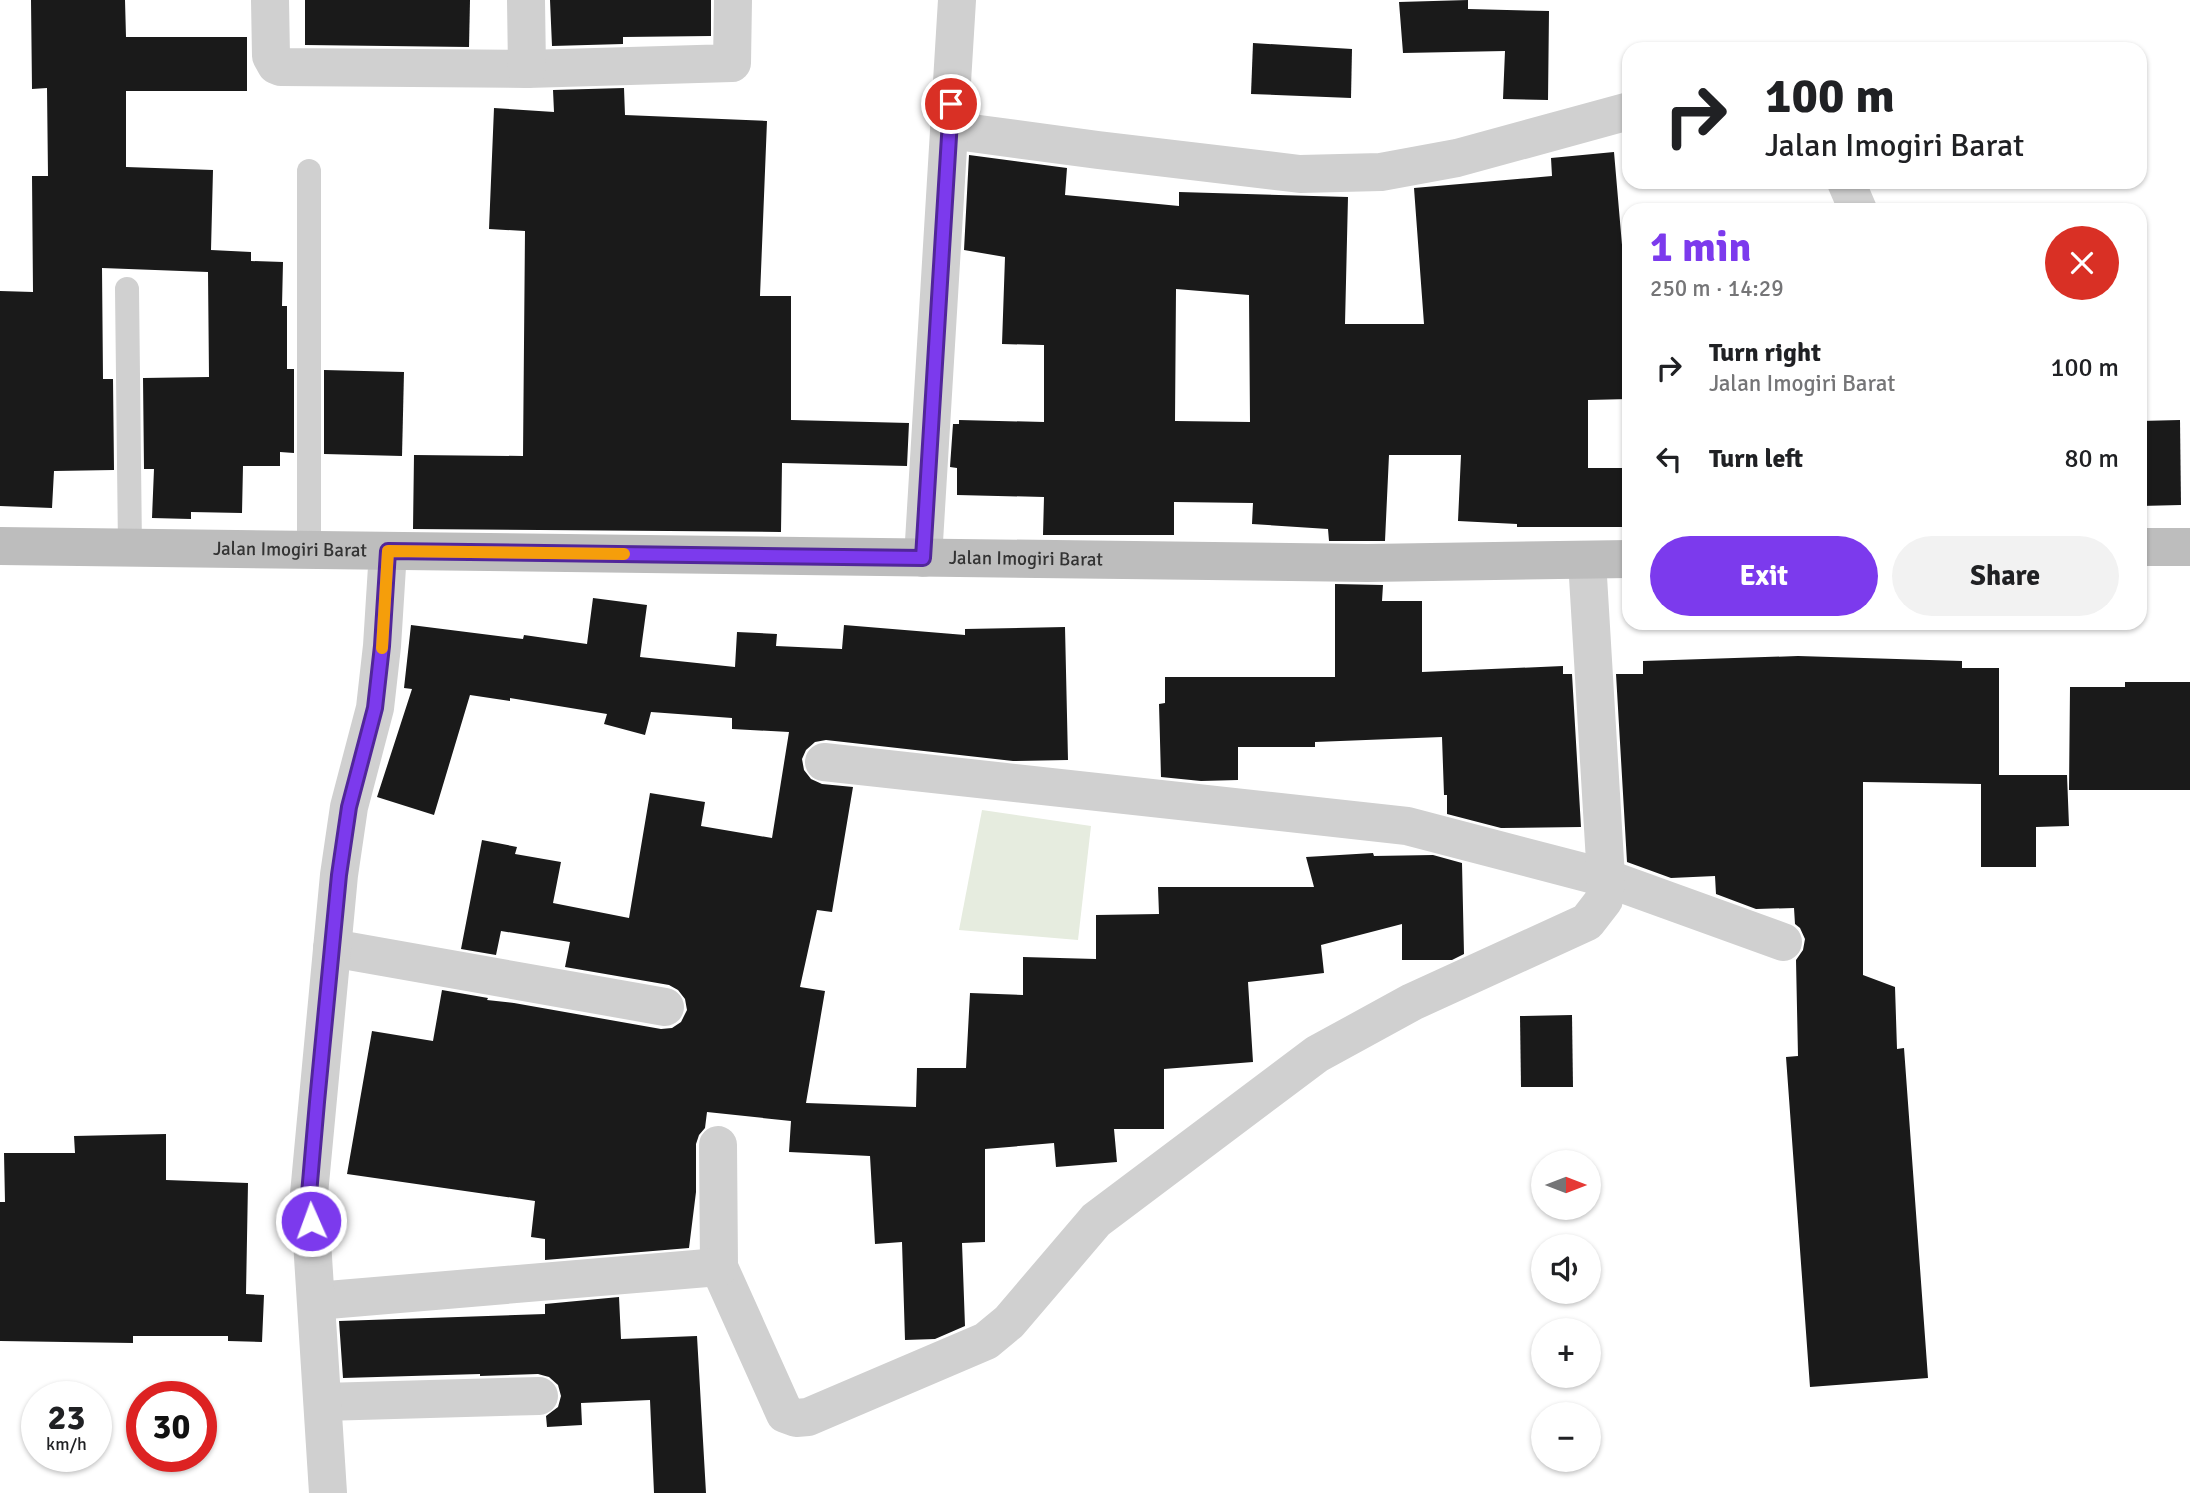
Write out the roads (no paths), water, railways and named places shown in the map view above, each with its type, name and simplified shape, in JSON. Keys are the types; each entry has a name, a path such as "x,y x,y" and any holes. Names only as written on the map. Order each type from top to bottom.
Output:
{"main road":[{"name":"Jalan Imogiri Barat","path":"0,546 1368,563 1622,559"},
{"path":"2147,547 2190,547"}],"street":[{"path":"270,0 271,56 275,65 287,68 527,69 732,63 733,0"},
{"path":"526,0 527,69"},
{"path":"923,558 957,0"},
{"path":"949,130 1300,174 1381,172 1457,158 1622,113"},
{"path":"328,1493 309,1194 339,875 349,807 375,708 388,551"},
{"path":"719,1145 719,1267 785,1414 796,1418 808,1417 986,1341 1009,1322 1096,1220 1317,1054 1412,1002 1587,922 1604,900 1606,878 1587,560"},
{"path":"824,762 1394,825 1606,878 1783,942"},
{"path":"331,948 665,1007"},
{"path":"316,1301 719,1267"},
{"path":"323,1402 539,1396"}],"lane":[{"path":"309,171 309,550"},
{"path":"127,289 130,548"}]}
